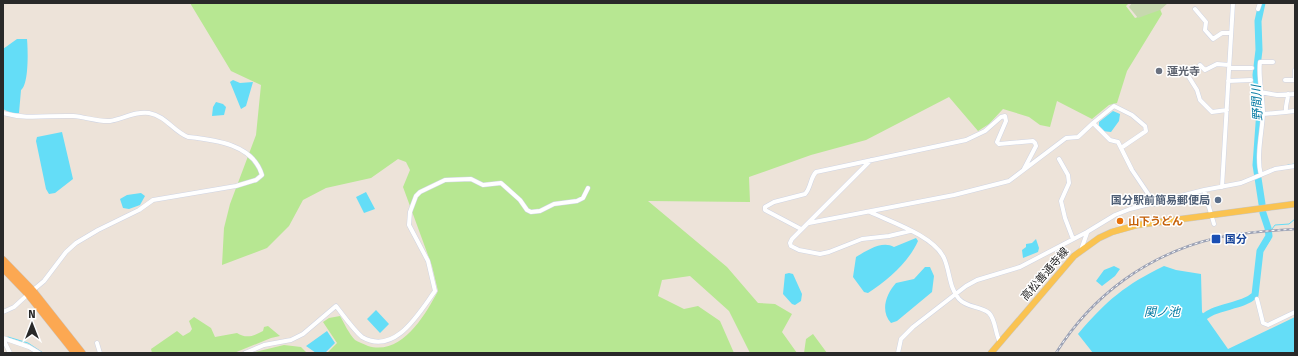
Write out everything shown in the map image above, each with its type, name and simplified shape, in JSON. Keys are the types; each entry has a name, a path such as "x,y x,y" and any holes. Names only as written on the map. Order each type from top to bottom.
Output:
{"highway":[{"path":"3,260 82,353"},
{"path":"3,268 30,292 75,353"}],"main road":[{"name":"高松善通寺線","path":"991,353 1066,264 1081,250 1099,238 1123,228 1212,214 1295,204"}],"street":[{"path":"1222,187 1233,3"},
{"path":"1258,9 1260,3"},
{"path":"1195,9 1206,22 1205,30 1213,39 1222,33 1231,33"},
{"path":"1259,176 1263,114 1258,76 1260,62 1273,62"},
{"path":"1200,65 1205,70 1217,64 1252,68"},
{"path":"1285,80 1295,80 1295,70"},
{"path":"1179,72 1188,74 1198,90 1200,100 1212,112 1227,110"},
{"path":"1228,81 1251,80"},
{"path":"1260,92 1295,94"},
{"path":"1286,112 1285,105 1288,100 1288,94"},
{"path":"808,223 869,212 1009,181 1066,138 1078,136 1114,106 1132,115 1145,126 1146,131 1121,148"},
{"path":"1263,114 1294,111"},
{"path":"3,113 23,118 75,116 102,121 112,121 135,113 148,113 169,122 182,134 188,137 241,149 254,162 262,175 256,180 236,186 153,200 139,210 98,230 76,243 66,252 48,278 14,307 3,312"},
{"path":"801,229 765,210 766,204 805,194 813,175 816,172 966,140 985,131 1001,117 1005,116 1006,121 997,142 999,144 1033,141 1035,143 1036,146 1022,172"},
{"path":"1093,123 1110,140 1118,142 1132,170 1155,204"},
{"path":"872,159 801,229 792,239 790,243 791,246 799,250 820,254 862,239 889,236 910,231"},
{"path":"1058,159 1068,175 1068,189 1061,201 1065,218 1073,239"},
{"path":"898,353 901,339 913,327 977,280 1020,267 1087,232 1115,215 1130,209 1155,204 1204,190 1241,183 1275,169 1295,166"},
{"path":"245,353 264,345 291,340 303,334 336,306 362,337 376,345 392,344 405,335 435,291 428,261 409,225 413,202 420,192 445,180 453,179 471,179 483,185 501,183 520,200 527,210 536,212 554,204 577,201 583,198 588,188"},
{"path":"1204,190 1214,224"},
{"path":"869,212 910,231 935,245 945,260 956,294 964,304 988,312 992,318 1000,342"},
{"path":"1081,250 1087,232"},
{"path":"1257,299 1263,323 1268,325 1295,312"},
{"path":"3,338 10,353"},
{"path":"3,338 29,347 39,353"},
{"path":"97,343 100,353"}],"green space":[{"path":"190,3 1129,3 1126,6 1135,18 1160,9 1162,14 1127,71 1117,103 1109,105 1092,119 1057,101 1050,127 1040,125 1029,117 1003,109 989,124 978,131 949,97 866,140 811,155 749,177 750,202 648,201 727,267 758,303 775,304 792,314 782,332 797,353 750,353 729,311 690,276 662,280 658,296 684,309 698,306 720,321 734,353 327,353 337,343 323,322 329,318 340,316 355,340 368,346 380,347 391,345 402,339 419,322 438,291 432,266 403,187 410,170 406,162 398,159 371,178 326,188 303,200 289,226 267,248 222,265 224,228 230,204 256,135 261,85 231,71"},
{"path":"1132,3 1168,3 1160,10 1138,18 1129,7"},
{"path":"194,317 211,328 215,337 237,333 244,336 250,336 263,331 264,327 268,326 280,336 271,338 234,353 152,353 151,349 177,331 183,336 190,332 192,329 189,321"},
{"path":"813,334 827,353 804,353 806,339"},
{"path":"284,345 301,347 307,353 251,353"}],"water":[{"path":"17,39 27,39 27,74 24,87 21,90 19,113 13,114 3,109 3,49"},
{"path":"233,80 240,83 253,82 246,106 241,109 230,82"},
{"path":"216,102 223,104 226,107 224,115 212,116 213,107"},
{"path":"1113,111 1120,114 1119,121 1111,132 1102,131 1099,128 1099,122"},
{"path":"62,132 73,179 55,193 49,194 46,189 36,141 37,137"},
{"path":"366,192 375,209 364,213 356,197"},
{"path":"141,193 145,196 140,205 129,209 123,208 120,199 127,195"},
{"path":"916,238 918,241 914,249 903,264 868,293 864,292 853,277 856,257 874,247 889,245 894,247"},
{"path":"1036,239 1039,248 1038,252 1023,258 1022,250 1026,247 1026,244 1032,243"},
{"path":"1114,266 1120,269 1115,276 1102,286 1096,281 1104,270"},
{"name":"関ノ池","path":"1164,266 1176,270 1201,274 1202,312 1228,349 1295,317 1295,353 1093,353 1078,334 1117,294 1138,280"},
{"path":"925,267 930,267 934,276 932,292 897,321 891,323 885,308 887,297 892,287 896,283 914,279"},
{"path":"785,274 793,274 802,294 801,301 795,305 792,304 783,294"},
{"path":"376,310 389,324 380,333 367,319"},
{"path":"327,331 335,343 325,353 316,353 306,346"}],"waterway":[{"name":"野間川","path":"1262,3 1258,21 1259,50 1256,75 1260,110 1256,165 1262,204"},
{"path":"1288,165 1295,164"},
{"name":"野間川","path":"1199,322 1212,312 1242,303 1255,295 1260,251 1269,236 1263,213"},
{"name":"野間川","path":"1260,255 1270,240 1272,229 1275,225 1289,224 1295,219"},
{"path":"8,337 28,343 43,353"}],"railway":[{"path":"1056,353 1087,312 1105,295 1125,279 1168,254 1191,245 1226,236 1295,229"}],"place":[{"name":"蓮光寺","path":"1159,71"},
{"name":"国分駅前簡易郵便局","path":"1218,200"},
{"name":"山下うどん","path":"1120,221"},
{"name":"国分","path":"1216,239"}]}
